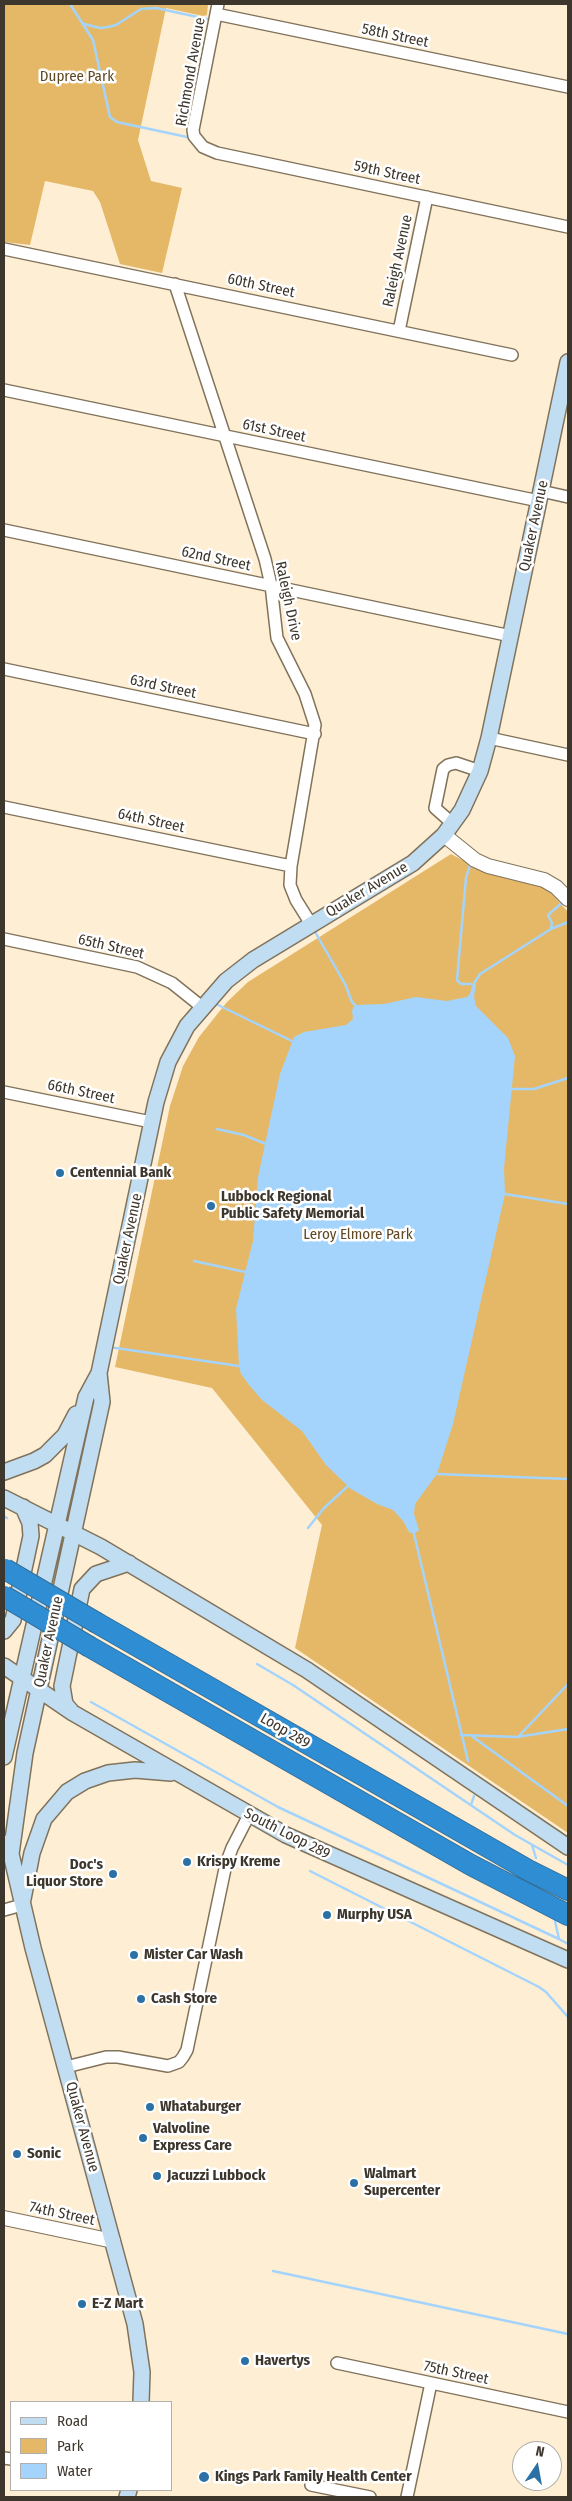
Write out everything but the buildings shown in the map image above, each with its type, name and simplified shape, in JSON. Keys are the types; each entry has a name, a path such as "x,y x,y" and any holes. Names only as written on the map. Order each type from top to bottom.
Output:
{"highway":[{"name":"Loop 289","path":"4,1569 520,1865 568,1890"},
{"name":"Loop 289","path":"4,1596 471,1865 568,1916"}],"main road":[{"name":"Quaker Avenue","path":"4,1757 86,1397 99,1372 151,1122 161,1080 168,1062 187,1026 226,981 252,960 413,863 448,829 462,810 480,771 489,738 568,366"},
{"name":"Quaker Avenue","path":"99,1372 102,1402 19,1786 17,1820 7,1848 134,2324 142,2372 141,2401"},
{"path":"4,1472 34,1461 53,1448 64,1435 86,1397"},
{"path":"4,1498 129,1563 307,1670 568,1847"},
{"path":"4,1631 13,1620 32,1536 30,1523 23,1507"},
{"path":"73,1713 65,1704 62,1686 82,1589 96,1574 129,1563"},
{"name":"South Loop 289","path":"4,1666 73,1713 249,1815 338,1859 568,1960"},
{"path":"22,1905 32,1853 44,1819 67,1792 84,1781 108,1773 135,1770 176,1773"}],"street":[{"name":"58th Street","path":"217,9 568,87"},
{"name":"Richmond Avenue","path":"201,145 193,130 217,9"},
{"name":"59th Street","path":"201,145 217,153 568,227"},
{"name":"Raleigh Avenue","path":"399,331 427,197"},
{"name":"60th Street","path":"4,249 512,355"},
{"name":"Raleigh Drive","path":"175,284 271,585 277,638 306,694 315,725 315,734 291,866 290,885 296,900 311,924"},
{"name":"61st Street","path":"4,390 223,436 540,496 568,496"},
{"name":"62nd Street","path":"4,530 510,636"},
{"name":"63rd Street","path":"4,669 315,734"},
{"path":"489,738 568,755"},
{"path":"480,771 456,763 448,765 443,769 435,808 448,829 474,860 488,866 544,880 556,887 568,899"},
{"name":"64th Street","path":"4,807 291,866"},
{"name":"65th Street","path":"4,939 137,967 172,983 202,1007"},
{"name":"66th Street","path":"4,1092 151,1122"},
{"path":"66,2068 106,2057 118,2057 168,2066 179,2062 187,2050 229,1855 249,1815"},
{"path":"4,1910 22,1905"},
{"name":"74th Street","path":"4,2218 113,2241"},
{"name":"75th Street","path":"337,2363 568,2412"},
{"path":"407,2497 431,2383"},
{"path":"311,2485 370,2497"}],"green space":[{"name":"Dupree Park","path":"4,4 208,4 207,15 203,16 166,8 138,140 151,181 182,188 162,273 120,264 100,202 93,191 45,181 30,245 4,242"},
{"name":"Leroy Elmore Park","path":"451,854 487,873 542,887 552,894 568,912 568,1833 295,1648 322,1525 212,1388 115,1367 170,1106 183,1066 199,1037 227,1002 248,982"}],"water":[{"path":"473,982 476,984 474,997 476,1006 508,1038 515,1056 504,1168 505,1194 453,1424 437,1474 415,1504 414,1514 419,1530 414,1534 409,1532 403,1521 393,1510 377,1504 351,1489 326,1465 302,1431 262,1400 249,1385 241,1374 239,1366 236,1309 253,1241 258,1177 280,1074 294,1037 304,1032 346,1025 353,1019 352,1010 355,1005 384,1004 416,997 447,1001 467,997 470,994"}],"waterway":[{"path":"70,4 93,40 110,117 117,122 187,137"},
{"path":"84,24 100,28 108,27 116,25 141,9 156,8 207,19"},
{"path":"471,862 466,878 457,980 461,984 471,984"},
{"path":"551,929 552,923 548,915 564,901"},
{"path":"475,982 480,974 551,929 568,922"},
{"path":"314,930 355,1005"},
{"path":"214,1003 292,1041"},
{"path":"511,1089 534,1089 568,1078"},
{"path":"217,1129 244,1135 266,1144"},
{"path":"505,1194 568,1204"},
{"path":"194,1261 245,1272"},
{"path":"109,1347 239,1366"},
{"path":"437,1474 568,1479"},
{"path":"308,1528 324,1508 348,1486"},
{"path":"414,1534 468,1761"},
{"path":"257,1664 293,1685 515,1835 568,1865"},
{"path":"518,1737 568,1684"},
{"path":"91,1702 278,1807 559,1939"},
{"path":"461,1735 517,1737 568,1729"},
{"path":"473,1737 568,1806"},
{"path":"471,1805 474,1796"},
{"path":"532,1845 536,1858"},
{"path":"310,1871 539,1987 546,1992 568,2017"},
{"path":"555,1921 559,1939 568,1944"},
{"path":"273,2271 568,2334"}],"place":[{"name":"Centennial Bank","path":"60,1173"},
{"name":"Lubbock Regional Public Safety Memorial","path":"211,1206"},
{"name":"Krispy Kreme","path":"187,1862"},
{"name":"Doc's Liquor Store","path":"113,1874"},
{"name":"Murphy USA","path":"327,1915"},
{"name":"Mister Car Wash","path":"134,1955"},
{"name":"Cash Store","path":"141,1999"},
{"name":"Whataburger","path":"150,2107"},
{"name":"Valvoline Express Care","path":"143,2138"},
{"name":"Sonic","path":"17,2154"},
{"name":"Jacuzzi Lubbock","path":"157,2176"},
{"name":"Walmart Supercenter","path":"354,2183"},
{"name":"E-Z Mart","path":"82,2304"},
{"name":"Havertys","path":"245,2361"},
{"name":"Kings Park Family Health Center","path":"204,2477"}]}
